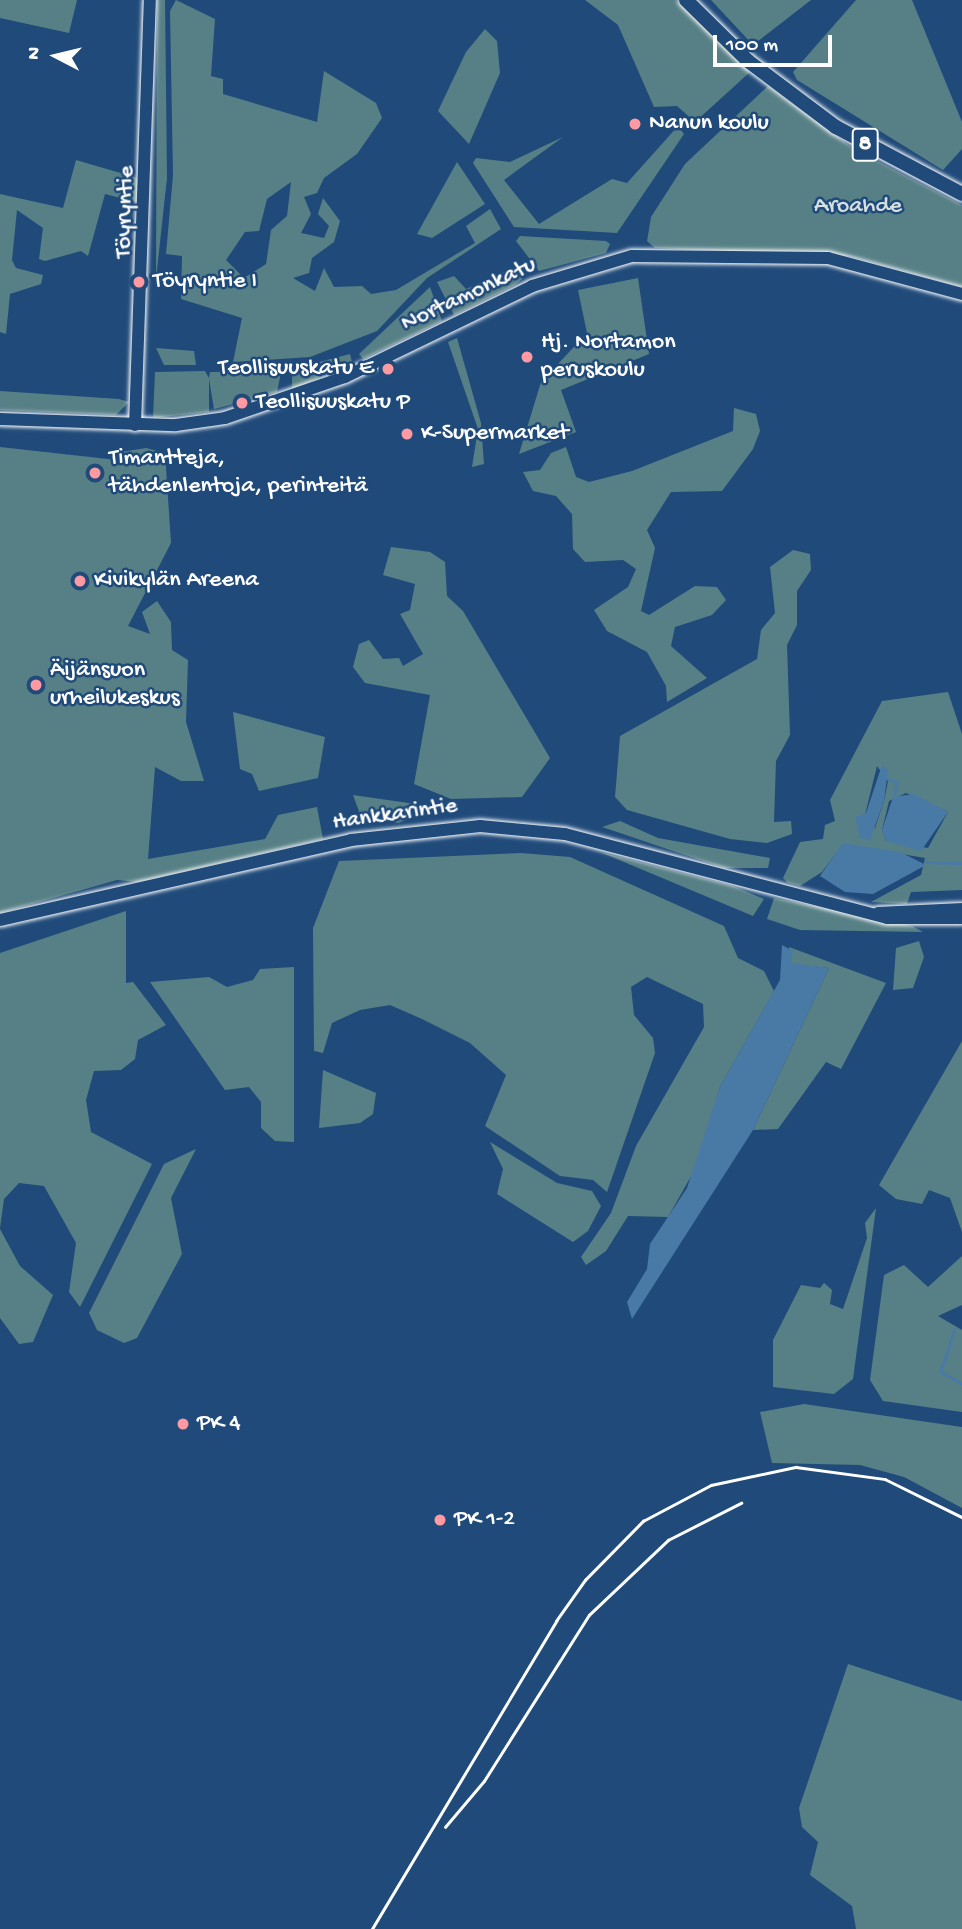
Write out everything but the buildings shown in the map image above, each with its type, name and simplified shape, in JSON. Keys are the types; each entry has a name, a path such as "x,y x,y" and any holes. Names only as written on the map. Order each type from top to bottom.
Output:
{"highway":[{"name":"8","path":"686,0 748,61 775,83 876,152 962,194"}],"main road":[{"name":"Töyryntie","path":"135,425 150,0"},
{"name":"Nortamonkatu","path":"0,419 135,425 202,423 290,399 531,286 632,256 828,258 962,293"},
{"name":"Hankkarintie","path":"0,920 351,840 439,826 565,834 878,913 887,918 962,919"},
{"name":"Hankkarintie","path":"878,913 962,909"}],"green space":[{"path":"0,0 77,0 69,33 0,18"},
{"path":"157,0 165,0 167,178 156,279"},
{"path":"176,0 215,19 211,76 223,79 223,94 317,122 324,71 376,103 382,118 357,154 324,178 317,193 304,197 311,214 301,233 324,238 329,226 318,214 323,198 340,221 334,242 312,258 309,273 293,278 315,291 324,268 334,287 362,286 371,294 396,290 475,243 466,226 490,209 501,229 427,278 377,331 310,357 233,362 242,318 181,299 182,256 166,254 173,175 170,11","holes":["291,182 287,216 271,230 266,264 244,278 226,260 245,232 259,231 267,199"]},
{"path":"585,0 676,0 750,72 695,122 677,106 654,107 618,25"},
{"path":"711,0 811,0 753,45"},
{"path":"856,0 912,0 962,122 962,149 943,170 797,80 793,72"},
{"path":"485,29 497,41 500,73 469,144 438,111 466,52"},
{"name":"Aroahde","path":"768,86 854,149 962,205 962,287 849,256 655,248 647,241 651,217 685,164"},
{"path":"678,126 684,134 617,233 514,227 473,163 476,158 510,162 563,137 504,180 539,224 612,179 627,183"},
{"path":"76,160 141,179 140,203 105,194 88,256 81,251 45,261 39,259 43,228 17,210 12,260 16,268 43,275 41,284 10,294 6,334 0,332 0,194 63,208"},
{"path":"457,162 485,204 432,238 417,234"},
{"path":"520,236 606,241 610,244 606,253 539,271 516,241"},
{"path":"520,265 522,279 515,285 454,315 437,282 454,276 466,289"},
{"path":"638,278 649,354 561,390 576,432 519,454 541,382 587,333 578,290"},
{"path":"430,287 442,321 363,359 359,354"},
{"path":"457,338 481,423 484,464 472,467 478,429 448,342"},
{"path":"156,348 194,351 196,365 164,365"},
{"path":"350,354 352,362 292,390 292,369"},
{"path":"205,371 209,378 210,372 279,371 280,377 277,392 214,409 209,379 209,412 153,418 155,372"},
{"path":"0,391 119,399 129,402 116,415 0,410"},
{"path":"734,408 756,414 760,431 753,449 722,491 671,492 647,530 655,548 641,611 649,615 695,586 717,587 726,600 712,615 675,627 671,646 707,678 667,702 666,686 647,652 607,631 594,610 628,587 636,569 623,560 585,562 573,549 572,514 556,496 533,491 523,472 540,470 551,453 566,447 576,477 589,482 632,471 733,431"},
{"name":"Äijänsuon urheilukeskus","path":"0,447 117,460 121,452 146,448 165,453 171,543 128,626 150,634 142,612 157,601 171,622 172,650 188,660 186,722 204,781 181,781 155,767 148,859 265,839 278,815 317,807 323,839 138,882 117,880 0,913"},
{"path":"391,547 430,552 445,562 447,596 463,611 550,758 522,797 451,799 414,784 430,695 365,683 353,667 359,644 369,640 383,659 399,658 403,666 423,654 400,614 410,610 415,584 383,575"},
{"path":"793,550 810,554 811,570 797,591 797,625 787,645 790,735 776,761 774,822 791,821 792,834 767,843 730,839 627,810 615,797 620,736 757,659 761,630 775,613 770,567"},
{"path":"948,692 962,734 962,890 911,892 907,904 871,902 921,875 925,858 843,844 822,872 800,886 788,883 783,878 800,842 823,839 825,825 835,821 830,800 882,701","holes":["877,766 888,781 884,801 875,828 861,831","906,793 948,812 928,848 886,841 882,830 889,801"]},
{"path":"233,712 325,737 318,778 259,791 252,774 240,769"},
{"path":"353,795 429,806 432,810 398,823 361,817"},
{"path":"620,821 658,838 770,858 768,868 724,868 602,827"},
{"path":"600,852 733,886 764,899 753,916"},
{"path":"521,853 570,857 724,926 738,958 764,971 774,991 720,1087 698,1164 668,1217 628,1216 606,1251 586,1265 581,1257 611,1213 636,1146 704,1027 703,1004 647,977 631,987 634,1015 653,1038 655,1053 607,1192 593,1180 560,1176 485,1126 506,1075 470,1043 422,1019 390,1005 360,1010 332,1023 323,1053 314,1051 313,928 339,861"},
{"path":"774,898 912,926 923,932 800,930 767,919"},
{"path":"126,911 126,983 133,982 166,1025 138,1040 135,1059 121,1070 94,1071 86,1100 91,1132 152,1164 80,1307 69,1292 76,1243 44,1186 19,1183 4,1199 0,1228 0,953"},
{"path":"919,941 924,957 913,988 893,990 896,948"},
{"path":"789,947 886,983 841,1069 826,1062 778,1129 753,1130 829,968 791,964"},
{"path":"294,967 294,1142 275,1141 261,1128 261,1102 249,1087 225,1090 150,982 209,977 227,987 253,980 260,969"},
{"path":"962,1041 962,1232 950,1198 929,1190 922,1204 896,1199 879,1185"},
{"path":"323,1070 376,1093 373,1114 360,1123 319,1128"},
{"path":"490,1142 557,1183 592,1191 601,1206 588,1231 573,1242 497,1194 503,1169"},
{"path":"196,1149 171,1198 182,1254 137,1338 124,1343 97,1330 89,1313 164,1164"},
{"path":"876,1208 853,1379 834,1394 773,1387 773,1340 801,1285 820,1288 824,1283 832,1290 830,1304 843,1309 867,1238 865,1223"},
{"path":"0,1229 20,1266 53,1295 33,1342 19,1344 0,1318"},
{"path":"962,1256 962,1305 938,1316 962,1330 962,1412 883,1401 870,1380 884,1275 904,1265 928,1287"},
{"path":"804,1404 962,1427 962,1508 904,1477 860,1465 772,1463 760,1412"},
{"path":"848,1664 962,1701 962,1929 856,1929 852,1906 810,1875 818,1842 802,1827 799,1808"}],"water":[{"path":"882,765 888,770 884,801 870,840 860,838 855,817 866,813"},
{"path":"914,794 948,812 921,851 886,841 882,830 893,797"},
{"path":"843,843 900,852 926,865 873,894 845,892 820,876"},
{"path":"782,945 793,951 791,963 829,968 753,1130 632,1319 627,1302 647,1269 650,1244 687,1188 720,1087 780,980"}],"waterway":[{"path":"888,779 897,782 895,795"},
{"path":"926,862 962,863"},
{"path":"955,1329 941,1372 962,1383"}],"railway":[{"path":"372,1929 556,1621 585,1580 643,1521 711,1485 796,1467 885,1479 962,1517"},
{"path":"445,1827 484,1781 589,1615 668,1540 741,1503"}],"place":[{"name":"Nanun koulu","path":"635,124"},
{"name":"Töyryntie I","path":"139,282"},
{"name":"Hj. Nortamon peruskoulu","path":"527,357"},
{"name":"Teollisuuskatu E","path":"388,369"},
{"name":"Teollisuuskatu P","path":"242,403"},
{"name":"K-Supermarket","path":"407,434"},
{"name":"Timantteja, tähdenlentoja, perinteitä","path":"95,473"},
{"name":"Kivikylän Areena","path":"80,581"},
{"name":"Äijänsuon urheilukeskus","path":"36,685"},
{"name":"PK 4","path":"183,1424"},
{"name":"PK 1-2","path":"440,1520"}]}
